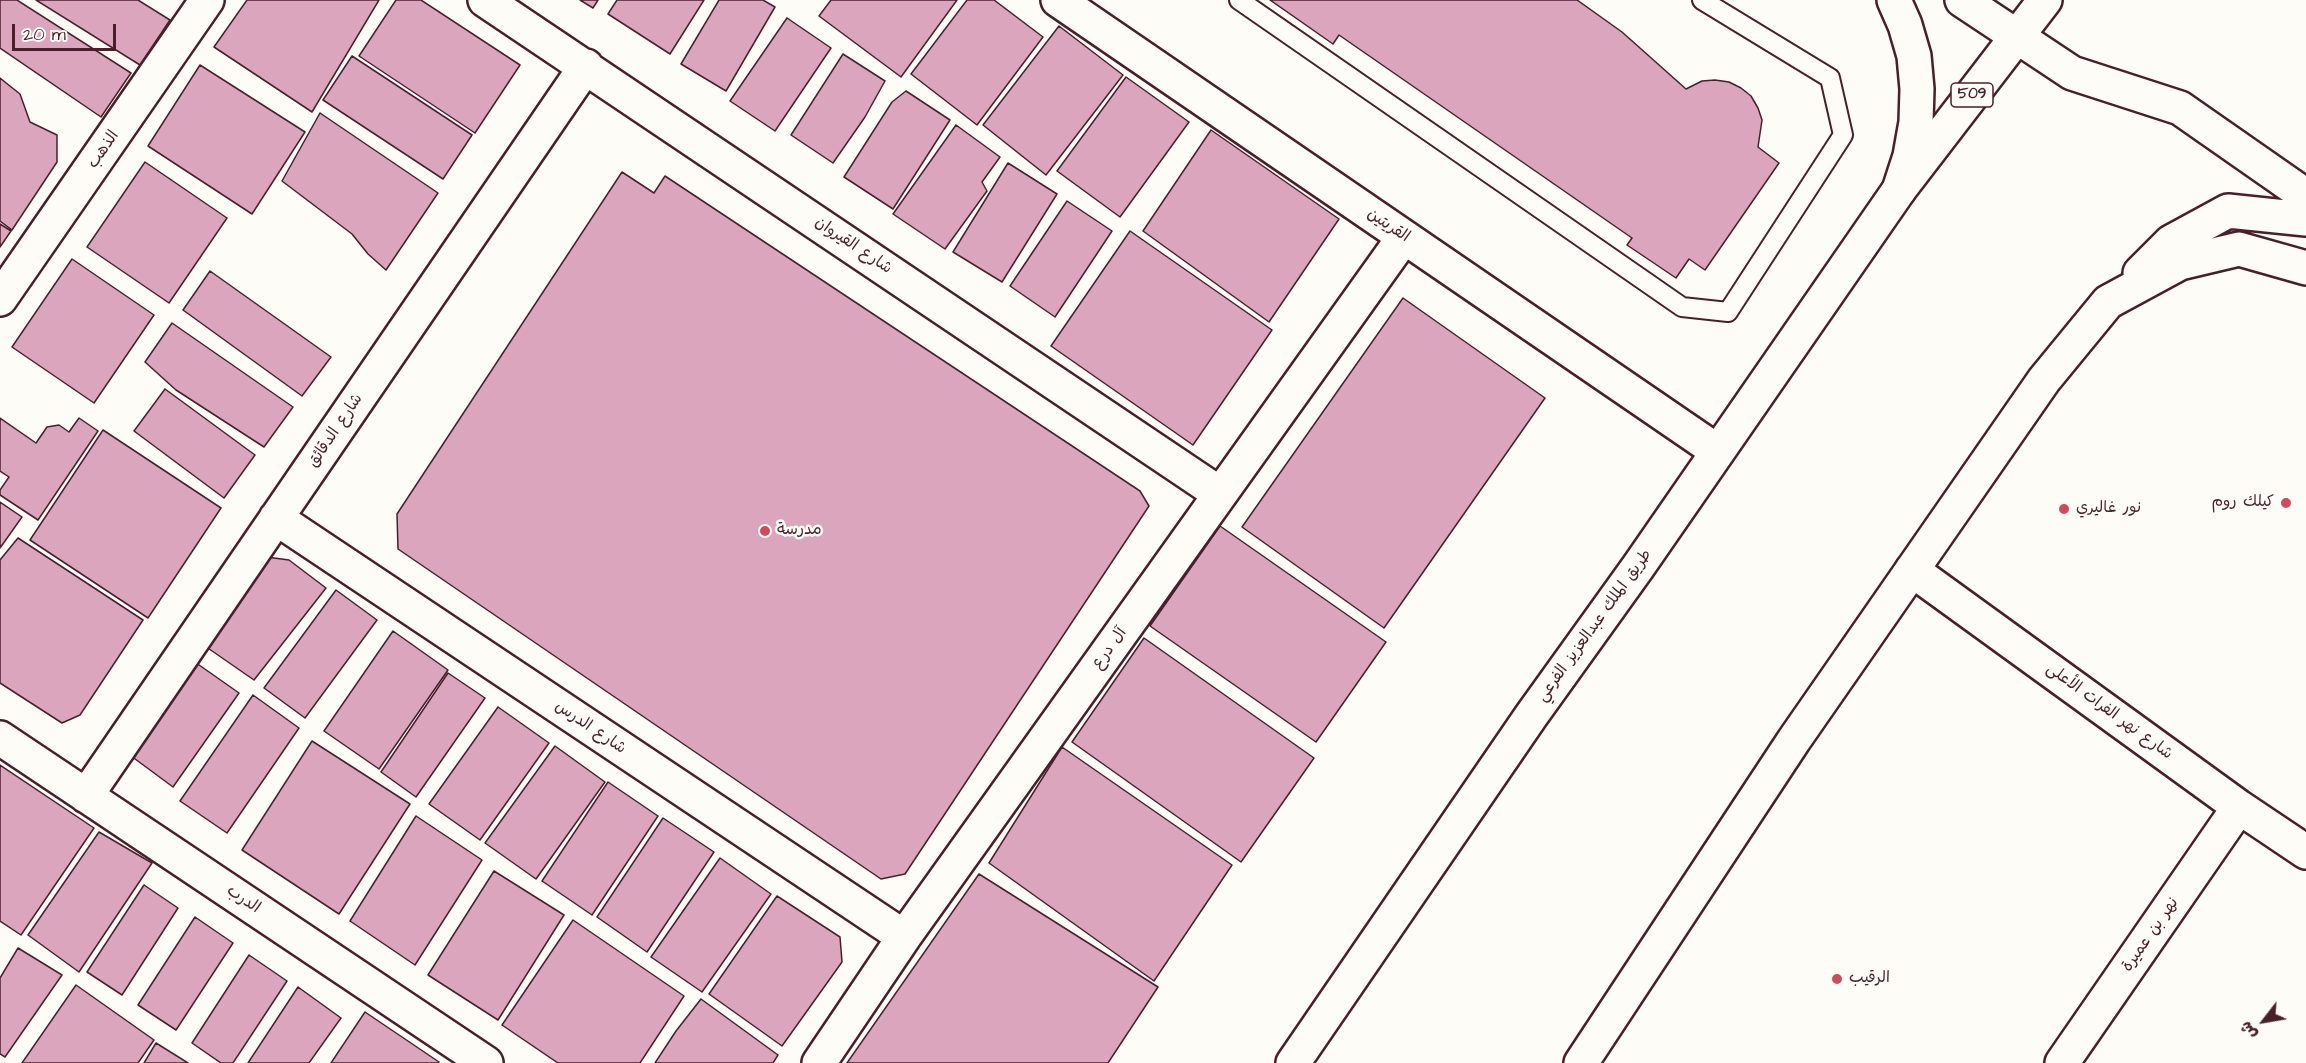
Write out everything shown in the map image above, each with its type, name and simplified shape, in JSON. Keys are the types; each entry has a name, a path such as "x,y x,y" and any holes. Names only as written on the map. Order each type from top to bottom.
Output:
{"street":[{"name":"الذهب","path":"0,299 207,0"},
{"name":"شارع القيروان","path":"485,0 1220,494"},
{"name":"القريتين","path":"1058,0 1717,452"},
{"path":"1894,0 1905,25 1914,56 1917,89 1916,122 1910,156 1899,190"},
{"path":"1962,0 2072,73 2180,108 2306,196"},
{"name":"509","path":"1899,190 2045,0"},
{"name":"شارع الدقائق","path":"86,796 586,66"},
{"name":"طريق الملك عبدالعزيز الفرعي","path":"1293,1063 1531,716 1638,567 1899,190"},
{"path":"1581,1063 1794,740 2044,380 2106,305 2171,242 2228,211 2306,219"},
{"name":"آل درع","path":"819,1063 904,937 1404,237"},
{"path":"2106,305 2180,263 2239,249 2306,268"},
{"name":"شارع الدرس","path":"276,518 904,937"},
{"name":"شارع نهر الفرات الأعلى","path":"1912,570 2239,807 2306,852"},
{"name":"الدرب","path":"0,738 486,1063"},
{"name":"نهر بن عميرة","path":"2062,1063 2239,807"}],"lane":[{"path":"1239,0 1682,307 1728,312 1843,135 1830,78 1702,0"}],"building":[{"path":"0,0 17,0 131,73 101,117 0,48"},
{"path":"36,0 138,0 170,20 140,65"},
{"path":"247,0 379,0 312,112 214,47"},
{"path":"396,0 421,0 520,65 475,133 359,56"},
{"path":"580,0 598,0 593,8"},
{"path":"617,0 704,0 670,54 608,14"},
{"path":"719,0 763,0 775,7 726,91 681,64"},
{"path":"831,0 957,0 901,77 819,16"},
{"path":"967,0 994,0 1043,37 977,125 911,74"},
{"path":"1270,0 1577,0 1622,32 1686,89 1702,81 1715,80 1729,82 1751,96 1762,120 1758,147 1779,163 1705,270 1689,259 1676,278 1627,245 1632,238 1339,35 1333,44"},
{"path":"787,18 831,48 775,131 730,101"},
{"path":"1059,26 1123,75 1046,175 983,125"},
{"path":"843,54 885,81 865,117 833,163 791,135"},
{"path":"352,56 472,135 443,179 323,100"},
{"path":"200,65 305,132 252,214 148,146"},
{"path":"1126,77 1189,122 1120,217 1057,171"},
{"path":"0,78 20,94 30,122 57,135 57,162 12,230 0,221"},
{"path":"906,91 950,120 893,209 844,177 892,102"},
{"path":"320,113 438,193 386,270 368,254 352,234 282,181"},
{"path":"956,125 1000,157 982,182 987,191 945,249 893,214"},
{"path":"1211,130 1339,219 1269,322 1143,231"},
{"path":"145,162 227,218 169,303 87,247"},
{"path":"1008,163 1057,194 1002,282 953,252"},
{"name":"مدرسة","path":"622,172 654,193 665,176 1140,491 1149,506 905,874 881,879 398,549 397,514"},
{"path":"1067,201 1112,231 1055,317 1010,286"},
{"path":"0,224 11,231 0,247"},
{"path":"1130,231 1272,330 1193,445 1051,346"},
{"path":"72,259 154,315 94,403 12,347"},
{"path":"210,271 331,357 302,396 183,310"},
{"path":"1403,298 1545,398 1384,628 1242,527"},
{"path":"172,323 293,407 264,447 176,390 145,362"},
{"path":"165,389 255,455 224,498 134,431"},
{"path":"0,418 36,443 47,427 59,425 69,432 79,418 98,431 38,520 0,495 0,490 9,477 0,471"},
{"path":"103,430 221,508 148,618 30,540"},
{"path":"0,502 22,517 0,548"},
{"path":"1220,526 1386,642 1316,742 1150,626"},
{"path":"18,538 143,620 80,715 62,723 0,683 0,560"},
{"path":"259,556 289,560 326,588 254,680 202,644"},
{"path":"336,590 377,620 305,718 264,688"},
{"path":"393,631 448,670 379,769 324,731"},
{"path":"1144,638 1314,758 1241,862 1072,742"},
{"path":"192,660 239,693 173,787 127,753"},
{"path":"448,673 485,698 416,797 381,772"},
{"path":"253,695 299,728 227,833 180,801"},
{"path":"498,707 549,743 480,840 429,804"},
{"path":"312,741 410,804 339,914 242,850"},
{"path":"555,746 605,782 536,879 485,843"},
{"path":"1062,747 1232,865 1154,981 989,863"},
{"path":"0,765 94,828 21,935 0,921"},
{"path":"608,782 658,816 592,915 542,881"},
{"path":"416,816 482,860 415,965 350,921"},
{"path":"663,818 714,852 647,952 597,917"},
{"path":"99,832 152,863 79,972 28,935"},
{"path":"720,858 771,894 702,992 651,957"},
{"path":"494,871 564,915 498,1020 428,975"},
{"path":"979,874 1158,987 1108,1063 847,1063"},
{"path":"144,885 178,908 122,995 87,972"},
{"path":"777,896 840,937 842,962 782,1046 709,994"},
{"path":"195,917 233,943 176,1030 138,1005"},
{"path":"573,920 684,996 640,1063 558,1063 502,1025"},
{"path":"18,948 62,975 5,1057 0,1054 0,978"},
{"path":"249,955 287,981 233,1063 221,1063 192,1043"},
{"path":"76,985 154,1040 138,1063 22,1063"},
{"path":"298,987 341,1018 309,1063 248,1063"},
{"path":"701,999 778,1055 773,1063 655,1063"},
{"path":"365,1012 439,1062 331,1063"},
{"path":"156,1043 188,1063 144,1063"}],"place":[{"name":"كيلك روم","path":"2286,503"},
{"name":"نور غاليري","path":"2064,509"},
{"name":"مدرسة","path":"765,531"},
{"name":"الرقيب","path":"1837,979"}]}
